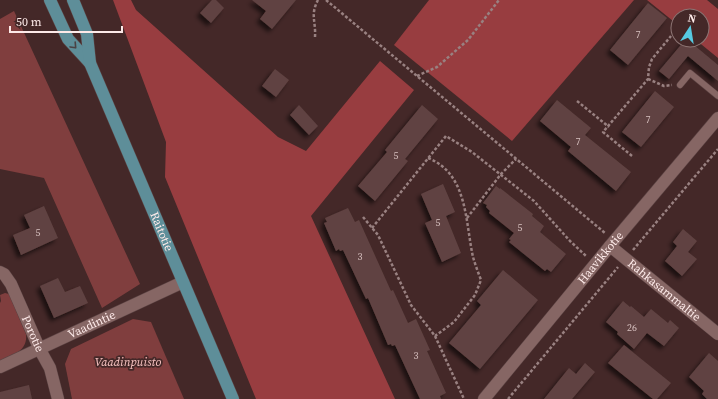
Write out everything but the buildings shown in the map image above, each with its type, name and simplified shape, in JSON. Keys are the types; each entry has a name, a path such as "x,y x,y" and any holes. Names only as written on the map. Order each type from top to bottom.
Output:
{"main road":[{"name":"Raitotie","path":"50,0 68,39 90,64"},
{"name":"Raitotie","path":"73,0 87,34 90,64 233,399"}],"street":[{"name":"Haavikkotie","path":"484,399 718,118"},
{"name":"Rahkasammaltie","path":"612,244 626,259 718,334"},
{"name":"Porotie","path":"0,272 4,274 11,284 40,350 50,368 58,399"},
{"name":"Vaadintie","path":"0,367 40,350 183,282"}],"lane":[{"path":"680,85 690,73 718,96"}],"path":[{"path":"315,37 316,25 313,15 314,8 318,0"},
{"path":"326,0 516,159 612,244"},
{"path":"417,76 437,67 468,40 499,0"},
{"path":"632,156 604,132 648,79 649,67 652,59 670,37"},
{"path":"648,79 664,86 680,85"},
{"path":"577,101 609,126"},
{"path":"372,228 446,136 472,152 534,201 570,241 595,264"},
{"path":"508,399 718,149"},
{"path":"428,158 437,162 453,178 459,188 467,218 473,258 481,280 475,295 454,322 435,336"},
{"path":"467,218 501,174 516,159"},
{"path":"363,217 378,235 411,305 435,336 464,399"}],"green space":[{"path":"14,11 140,284 102,308 44,178 0,169 0,19"},
{"path":"5,293 9,294 26,334 26,340 25,345 19,352 0,361 0,295"},
{"name":"Vaadinpuisto","path":"133,319 151,322 184,399 72,399 65,364 71,349"}],"shaded area":[{"path":"113,0 131,0 136,10 278,137 306,151 380,61 414,90 311,216 395,399 256,399 165,177 166,142"},
{"path":"429,0 634,0 512,141 394,45"},
{"path":"647,0 707,0 718,9 718,58 706,48 710,48 710,8 670,8 670,19"}]}
